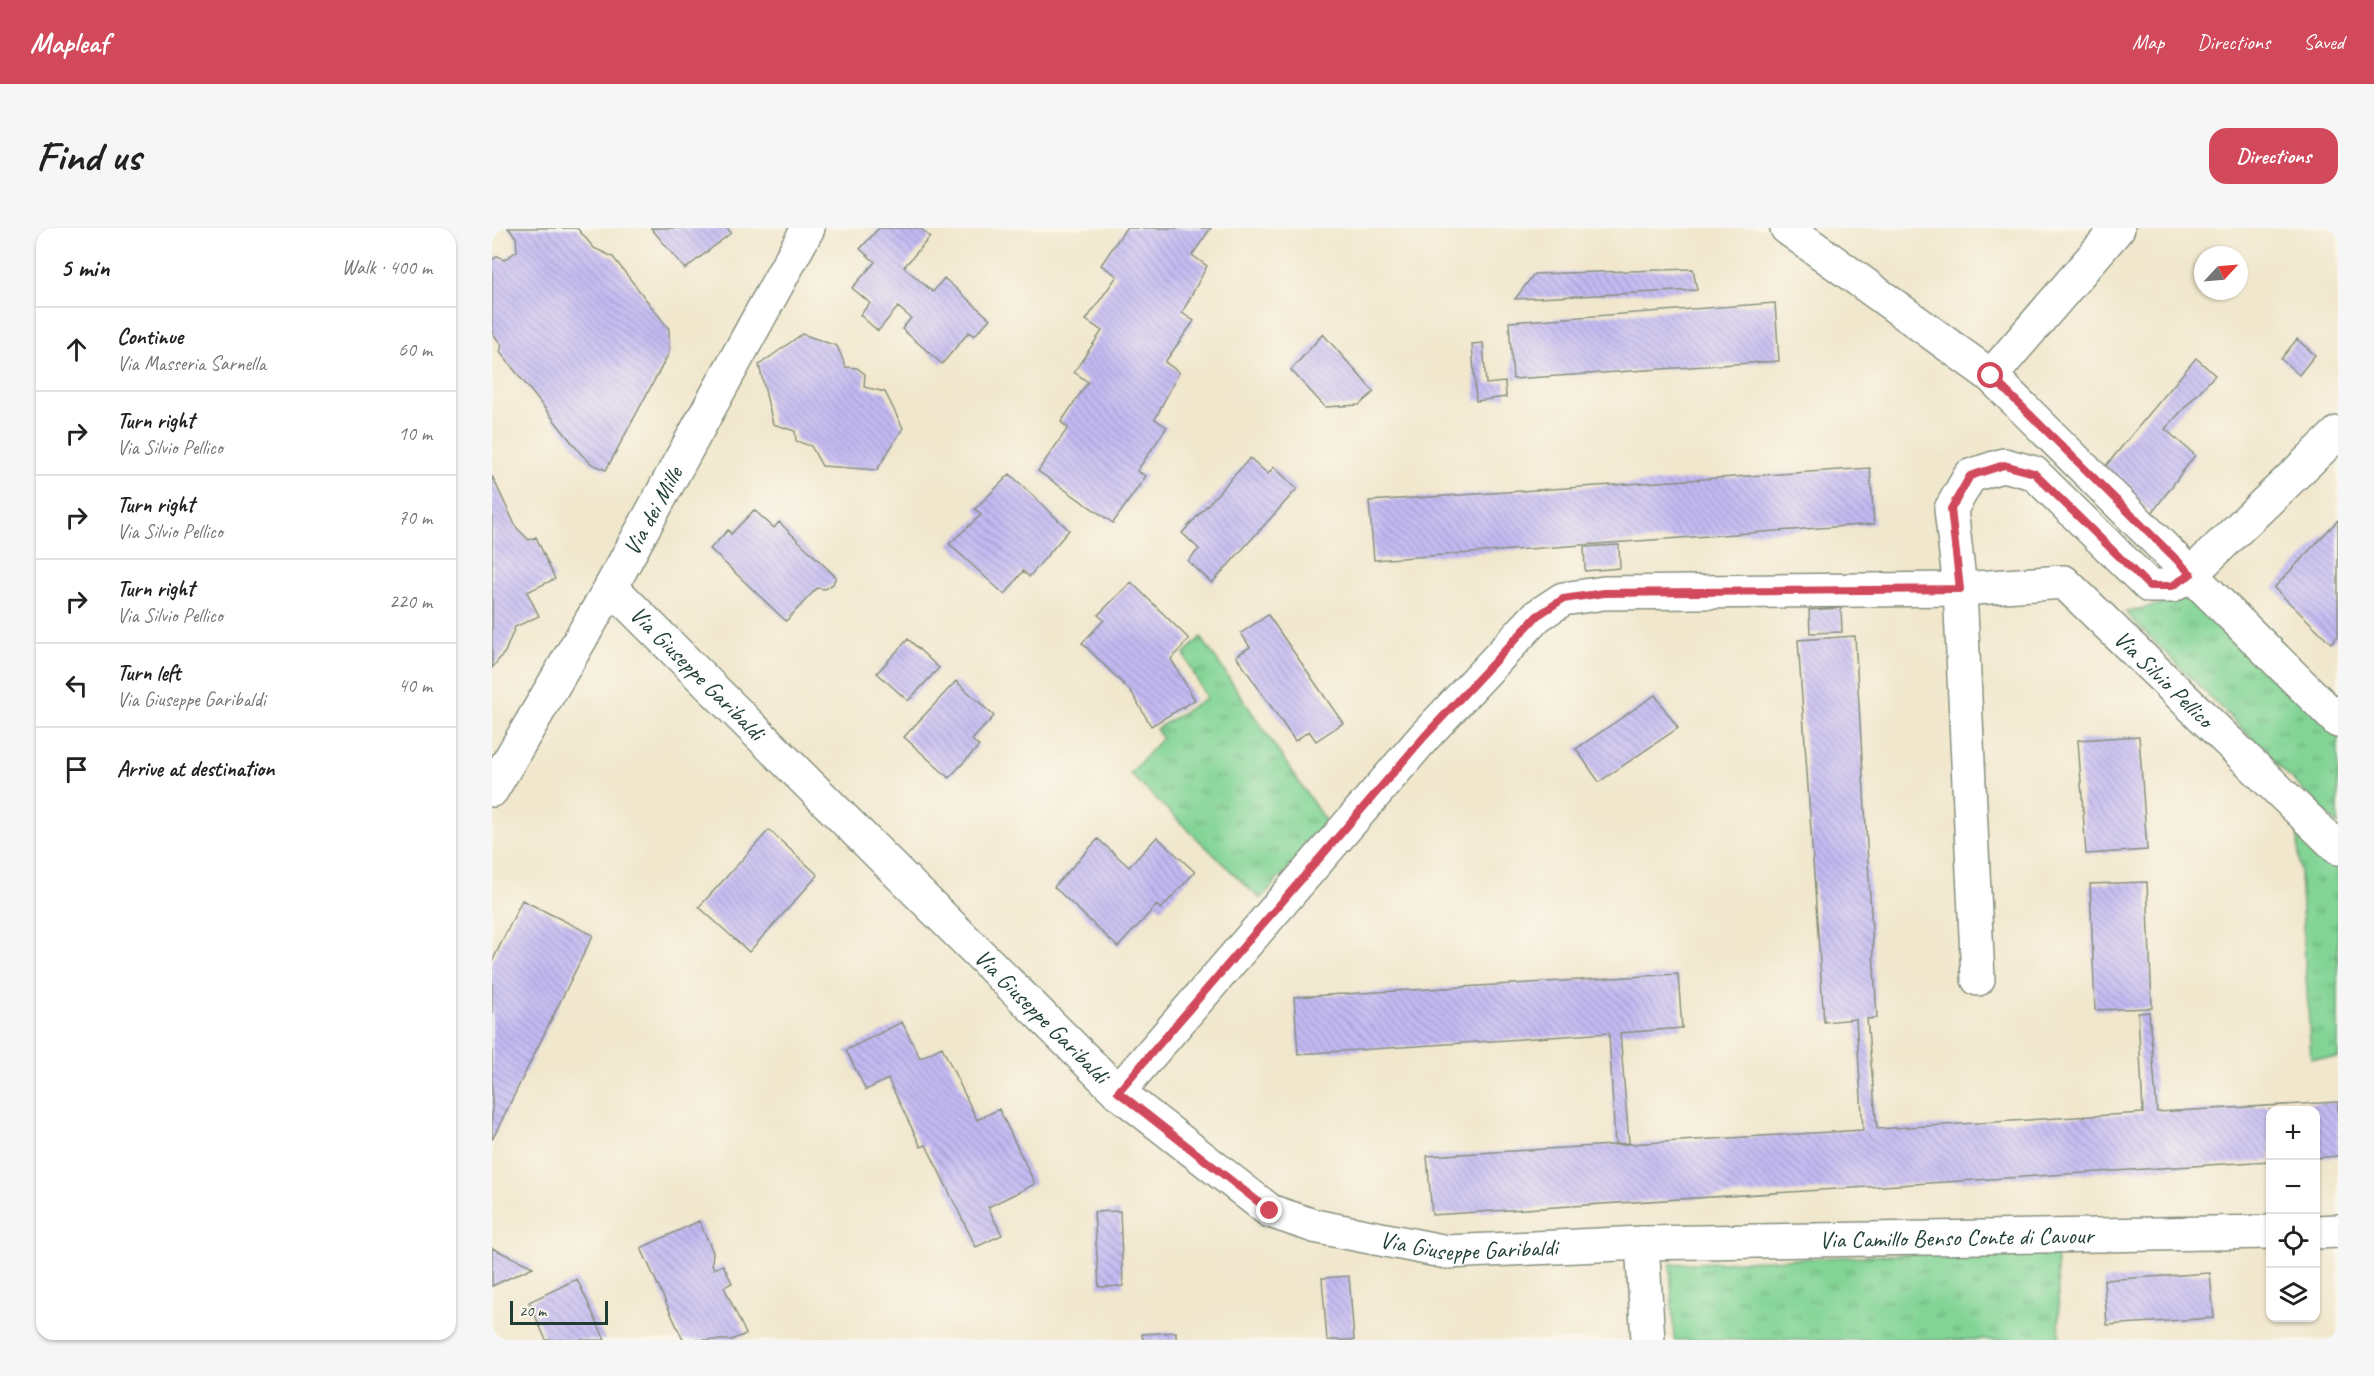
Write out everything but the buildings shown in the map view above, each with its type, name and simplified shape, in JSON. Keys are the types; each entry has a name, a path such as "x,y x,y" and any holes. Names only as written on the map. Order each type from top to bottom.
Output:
{"street":[{"name":"Via dei Mille","path":"492,790 611,586 808,228"},
{"path":"1991,376 2118,228"},
{"path":"1808,234 1991,376 2338,721"},
{"path":"1978,979 1960,589 1951,509 1970,476 2004,465 2034,473 2149,586 2172,586 2191,574 2338,434"},
{"name":"Via Silvio Pellico","path":"1118,1092 1424,737 1537,616 1563,599 1604,593 1960,589 2064,582 2338,848"},
{"name":"Via Giuseppe Garibaldi","path":"611,586 1118,1092 1270,1211 1314,1226 1447,1252 1642,1243"},
{"path":"2320,1232 2338,1231"},
{"name":"Via Camillo Benso Conte di Cavour","path":"1642,1243 2266,1233"},
{"path":"1642,1243 1648,1340"}],"green space":[{"path":"2193,597 2338,735 2338,825 2125,612"},
{"path":"1201,637 1328,825 1260,899 1130,774 1162,738 1156,729 1206,698 1184,654"},
{"path":"2297,825 2338,867 2338,1058 2311,1058"},
{"path":"2056,1248 2060,1340 1674,1340 1670,1264"}],"route":[{"path":"1270,1211 1118,1092 1424,737 1537,616 1563,599 1604,593 1960,589 1951,509 1970,476 2004,465 2034,473 2149,586 2172,586 2191,574 1991,376"}]}
